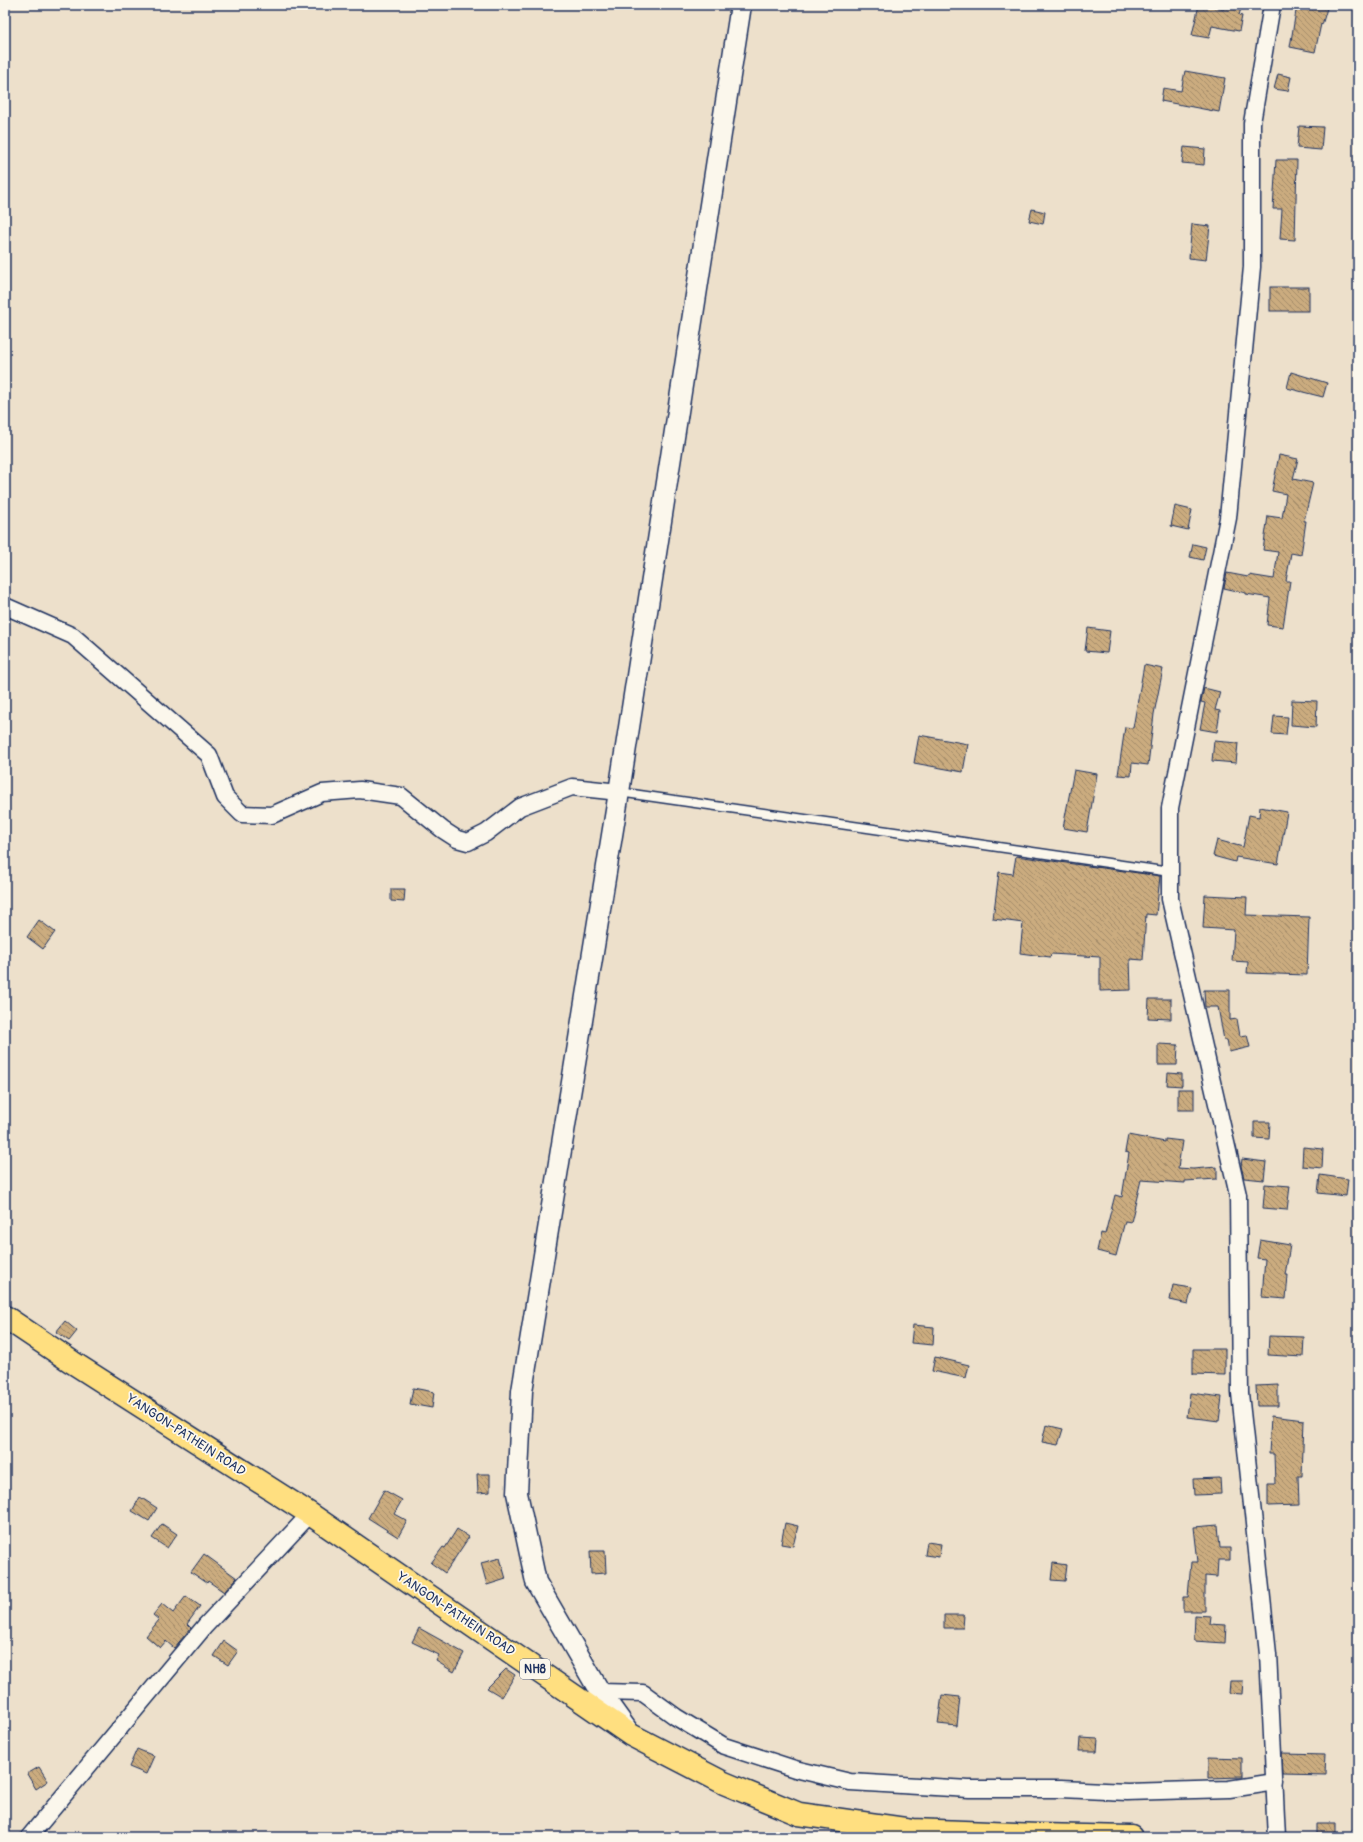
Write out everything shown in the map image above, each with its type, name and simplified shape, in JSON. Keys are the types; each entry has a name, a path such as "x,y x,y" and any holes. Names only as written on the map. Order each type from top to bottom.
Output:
{"highway":[{"name":"YANGON-PATHEIN ROAD","path":"5,1317 310,1514 631,1735 724,1783 799,1814 912,1830 1039,1836 1132,1837"}],"street":[{"path":"631,1735 600,1692 536,1582 517,1493 522,1392 619,792 741,5"},
{"path":"1272,5 1252,123 1252,267 1228,518 1170,808 1170,899 1238,1196 1240,1393 1268,1654 1277,1837"},
{"path":"5,606 74,636 208,755 225,797 242,814 272,815 322,793 360,790 401,796 457,839 468,842 486,833 520,807 572,787 619,792"},
{"path":"29,1837 205,1626 310,1514"},
{"path":"600,1692 642,1693 676,1717 724,1746 795,1769 850,1782 969,1789 1061,1789 1127,1792 1229,1789 1275,1782"}],"lane":[{"path":"619,792 1170,872"}],"building":[{"path":"1199,5 1224,9 1225,5 1242,5 1239,15 1242,16 1239,31 1212,26 1209,38 1192,35"},
{"path":"1297,5 1328,5 1322,25 1321,24 1315,52 1290,47"},
{"path":"1185,71 1225,78 1219,112 1161,101 1163,88 1181,91"},
{"path":"1278,74 1291,77 1288,91 1274,89"},
{"path":"1299,126 1323,127 1321,150 1297,148"},
{"path":"1184,147 1205,149 1204,165 1182,163"},
{"path":"1276,160 1297,160 1295,240 1280,239 1282,209 1273,209"},
{"path":"1032,209 1045,212 1043,224 1029,221"},
{"path":"1192,224 1210,226 1206,260 1189,258"},
{"path":"1270,287 1309,287 1309,311 1270,311"},
{"path":"1291,372 1327,383 1323,397 1287,388"},
{"path":"1279,455 1298,459 1293,479 1313,483 1304,521 1306,521 1301,555 1291,553 1286,581 1290,581 1283,627 1267,625 1270,598 1224,588 1227,573 1248,577 1249,575 1274,579 1278,552 1263,550 1268,516 1282,518 1286,494 1272,491"},
{"path":"1175,506 1192,510 1188,530 1171,526"},
{"path":"1193,544 1206,547 1203,560 1190,557"},
{"path":"1088,628 1110,631 1107,653 1085,651"},
{"path":"1144,665 1163,669 1154,714 1148,765 1132,763 1131,776 1118,775 1125,727 1133,728"},
{"path":"1204,688 1220,692 1215,710 1220,711 1217,732 1200,729 1205,703 1201,702"},
{"path":"1292,700 1317,701 1316,727 1291,725"},
{"path":"1274,716 1288,717 1286,735 1272,734"},
{"path":"919,735 968,744 963,772 914,763"},
{"path":"1214,741 1238,743 1236,763 1212,761"},
{"path":"1074,770 1097,774 1087,832 1063,828"},
{"path":"1260,807 1287,812 1278,864 1236,857 1235,862 1213,856 1217,840 1243,847 1249,815 1259,817"},
{"path":"1016,856 1160,876 1156,915 1146,914 1143,960 1130,959 1131,990 1100,991 1100,957 1051,954 1050,957 1020,953 1023,923 993,919 999,872 1013,874"},
{"path":"391,889 405,889 404,902 391,901"},
{"path":"1205,895 1247,897 1246,915 1309,917 1307,975 1247,973 1248,962 1232,961 1234,930 1203,928"},
{"path":"39,920 55,932 43,949 27,937"},
{"path":"1204,990 1230,990 1230,1020 1237,1019 1240,1036 1247,1035 1250,1047 1229,1052 1227,1040 1224,1040 1218,1007 1205,1007"},
{"path":"1149,999 1171,999 1171,1019 1148,1018"},
{"path":"1158,1044 1178,1045 1177,1065 1158,1065"},
{"path":"1168,1073 1182,1074 1182,1086 1167,1085"},
{"path":"1178,1089 1194,1089 1194,1110 1178,1110"},
{"path":"1254,1122 1270,1122 1269,1139 1254,1138"},
{"path":"1128,1135 1165,1142 1165,1139 1182,1141 1178,1168 1193,1169 1217,1167 1217,1179 1185,1181 1185,1183 1141,1180 1131,1222 1125,1221 1116,1256 1097,1251 1101,1233 1105,1234 1115,1195 1122,1197 1129,1153 1125,1152"},
{"path":"1303,1147 1323,1149 1322,1168 1302,1166"},
{"path":"1242,1159 1266,1162 1264,1180 1244,1178 1241,1166"},
{"path":"1320,1175 1348,1179 1346,1196 1318,1193"},
{"path":"1265,1184 1290,1186 1287,1210 1263,1208"},
{"path":"1260,1240 1290,1245 1285,1275 1288,1275 1286,1299 1262,1297 1265,1259 1257,1258"},
{"path":"1173,1285 1192,1288 1188,1304 1170,1300"},
{"path":"65,1321 77,1331 69,1341 56,1332"},
{"path":"913,1325 934,1327 933,1345 911,1343"},
{"path":"1269,1336 1304,1337 1303,1357 1268,1355"},
{"path":"1193,1349 1225,1349 1225,1375 1193,1374"},
{"path":"935,1357 969,1365 966,1378 932,1371"},
{"path":"1278,1385 1278,1406 1257,1406 1256,1386"},
{"path":"413,1388 434,1392 432,1408 410,1404"},
{"path":"1190,1393 1222,1397 1219,1421 1187,1417"},
{"path":"1271,1416 1304,1420 1302,1476 1298,1476 1299,1505 1268,1506 1268,1484 1275,1484 1274,1454 1269,1454"},
{"path":"1046,1425 1063,1429 1058,1445 1042,1442"},
{"path":"477,1474 490,1474 490,1492 478,1493"},
{"path":"1220,1478 1221,1494 1194,1495 1193,1479"},
{"path":"384,1490 402,1500 394,1514 407,1521 398,1537 368,1518"},
{"path":"140,1497 157,1508 149,1521 132,1511"},
{"path":"785,1523 798,1526 793,1546 781,1544"},
{"path":"162,1524 177,1534 167,1548 152,1538"},
{"path":"1218,1525 1220,1548 1230,1548 1230,1560 1218,1560 1217,1577 1205,1576 1205,1611 1183,1611 1183,1597 1188,1597 1191,1562 1198,1562 1194,1527"},
{"path":"457,1529 469,1537 445,1573 431,1563 443,1547 445,1548"},
{"path":"927,1542 941,1544 939,1557 925,1555"},
{"path":"590,1551 605,1551 606,1573 591,1574"},
{"path":"204,1554 237,1578 224,1592 191,1572"},
{"path":"500,1558 506,1579 487,1585 481,1563"},
{"path":"1053,1563 1067,1565 1065,1581 1051,1580"},
{"path":"186,1596 200,1606 187,1624 191,1628 174,1648 166,1641 160,1648 146,1636 159,1620 153,1615 162,1604 173,1613"},
{"path":"944,1615 964,1615 963,1628 944,1628"},
{"path":"1195,1615 1211,1616 1210,1624 1226,1625 1225,1643 1194,1641"},
{"path":"419,1628 464,1653 454,1672 436,1661 439,1655 412,1642"},
{"path":"224,1641 238,1651 228,1665 214,1656"},
{"path":"506,1669 515,1675 502,1697 487,1688"},
{"path":"1230,1681 1243,1681 1242,1694 1229,1693"},
{"path":"942,1695 960,1697 957,1726 938,1724"},
{"path":"1080,1738 1098,1739 1097,1751 1079,1751"},
{"path":"137,1749 154,1756 146,1774 129,1767"},
{"path":"1282,1753 1326,1754 1325,1774 1283,1773"},
{"path":"1209,1757 1242,1758 1242,1777 1209,1778"},
{"path":"39,1767 48,1781 36,1789 27,1774"},
{"path":"1317,1824 1335,1824 1335,1837 1317,1836"}]}
